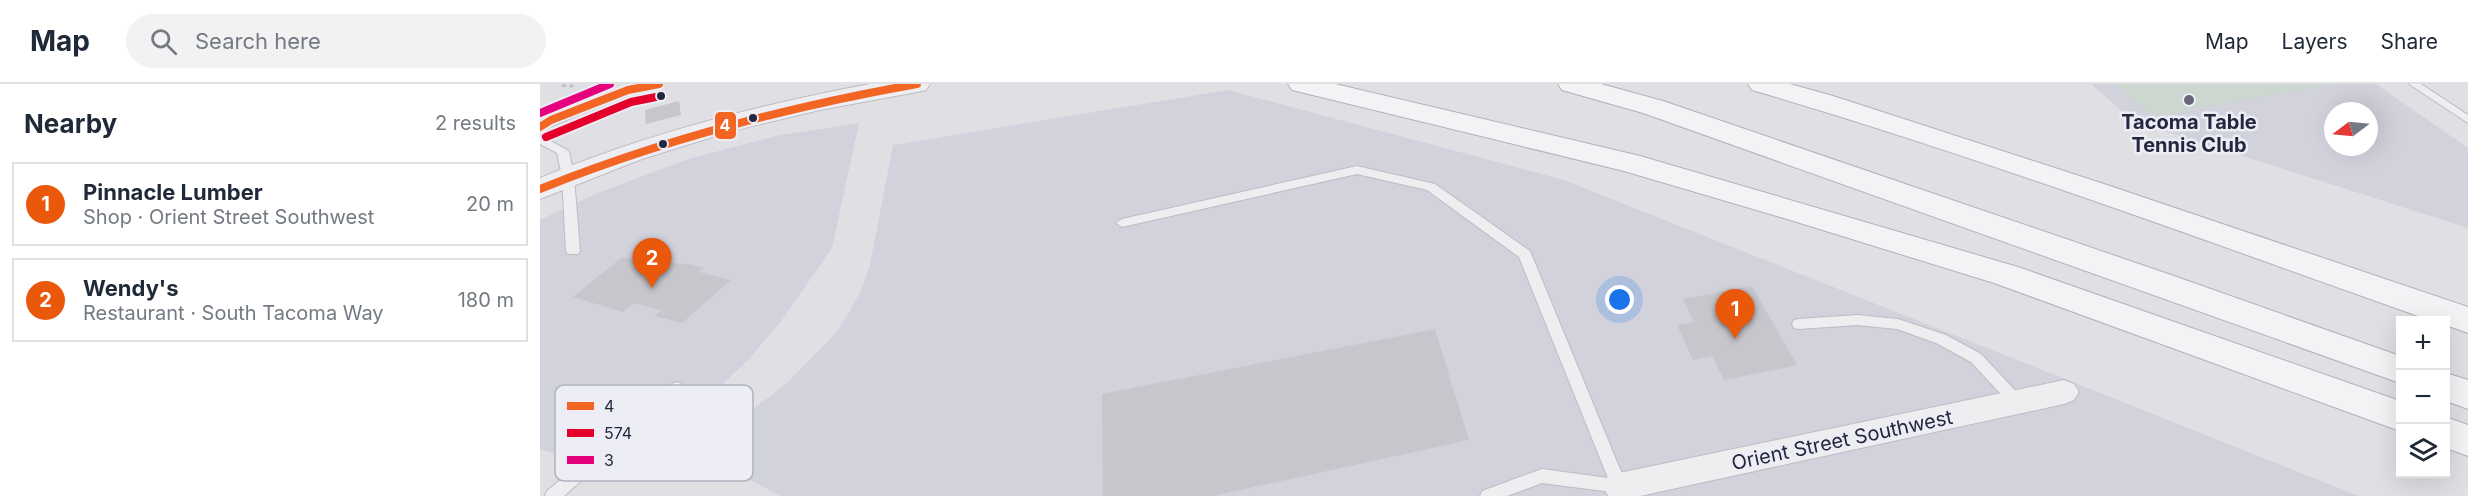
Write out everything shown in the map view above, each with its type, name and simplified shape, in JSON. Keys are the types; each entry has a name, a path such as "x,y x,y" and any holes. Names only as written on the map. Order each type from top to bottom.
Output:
{"highway":[{"path":"1301,84 1630,163 1798,212 2006,275 2112,311 2396,415"},
{"path":"1571,84 1675,115 2162,284 2396,369"},
{"path":"1761,84 1823,102 2093,191 2468,320"},
{"path":"1782,84 1823,102"},
{"path":"2450,389 2468,395"},
{"path":"2450,434 2468,441"}],"street":[{"path":"540,189 674,138 734,120 917,84"},
{"name":"Orient Street Southwest","path":"1622,491 2064,392"}],"lane":[{"path":"540,127 551,120 628,90 659,84"},
{"path":"2414,84 2468,120"},
{"path":"540,139 563,151 568,177 573,251"},
{"path":"1122,223 1357,170 1431,187 1525,254 1622,491"},
{"path":"1799,324 1857,320 1898,324 1941,339 1976,358 2018,403"},
{"path":"1488,496 1542,476 1622,491"},
{"path":"553,496 570,481"}],"path":[{"path":"562,85 569,87 576,84"}],"shaded area":[{"path":"2091,84 2376,84 2468,148 2468,228 2133,121"},
{"name":"Tacoma Table Tennis Club","path":"2117,84 2332,84 2154,117"},
{"path":"1228,90 1564,180 2359,496 781,496 752,481 753,409 786,384 833,336 850,311 862,288 870,265 893,145"},
{"path":"859,123 832,248 782,320 749,359 722,385 555,385 555,454 540,449 540,220 598,193 688,159 776,136"}],"building":[{"path":"679,101 681,115 646,124 645,110"},
{"path":"622,257 652,264 659,259 683,265 684,263 704,268 699,272 731,280 682,323 655,316 661,310 634,303 623,312 573,297"},
{"path":"1752,286 1797,365 1724,380 1712,356 1693,360 1677,325 1694,322 1683,299"},
{"path":"1435,329 1469,440 1213,496 1103,496 1102,394"}],"transit line":[{"name":"3","path":"540,113 610,84"},
{"name":"4","path":"540,127 551,120 628,90 659,84"},
{"name":"4","path":"540,189 679,139 773,113 917,84"},
{"name":"574","path":"546,137 631,102 661,96"}],"place":[{"name":"Tacoma Table Tennis Club","path":"2189,100"},
{"name":"Wendy's","path":"652,288"},
{"name":"Pinnacle Lumber","path":"1735,339"}]}
